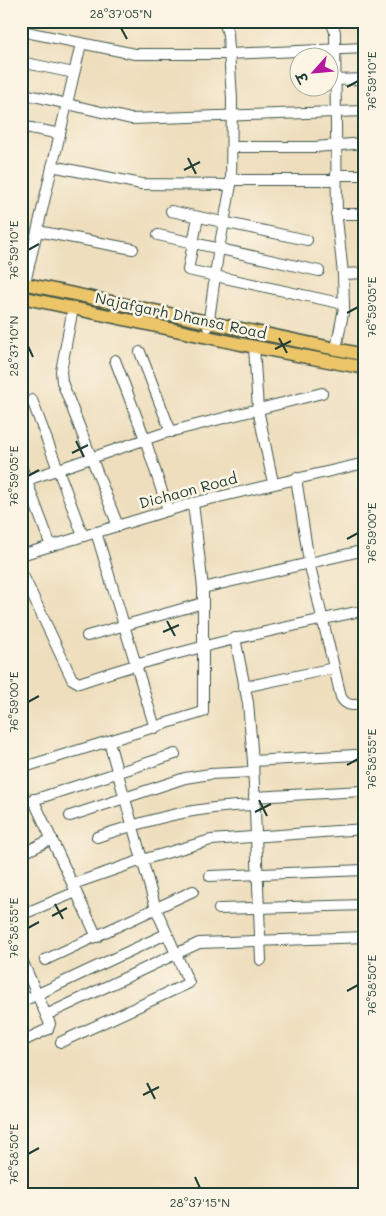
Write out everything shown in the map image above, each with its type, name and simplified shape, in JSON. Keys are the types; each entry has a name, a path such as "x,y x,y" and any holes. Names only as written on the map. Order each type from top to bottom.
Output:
{"main road":[{"path":"23,284 365,355"},
{"name":"Najafgarh Dhansa Road","path":"22,297 254,347 365,368"}],"street":[{"path":"206,337 231,182 232,116 228,34 224,21"},
{"path":"331,21 335,32 335,48"},
{"path":"21,31 135,54 288,52"},
{"path":"22,297 23,284 81,44"},
{"path":"338,50 365,48"},
{"path":"21,62 74,74"},
{"path":"338,80 365,79"},
{"path":"21,93 131,119 365,111"},
{"path":"335,98 336,214 343,274 344,304 336,349"},
{"path":"21,126 60,134"},
{"path":"232,147 335,146 365,143"},
{"path":"52,166 141,184 336,178 365,175"},
{"path":"172,211 307,240"},
{"path":"336,214 365,214"},
{"path":"198,217 188,270 344,304"},
{"path":"37,231 133,249"},
{"path":"158,235 318,271"},
{"path":"343,274 365,273"},
{"path":"73,308 61,371 62,382 118,526"},
{"path":"254,347 258,409 273,483"},
{"path":"140,352 171,432"},
{"path":"115,360 168,510"},
{"path":"24,482 144,439 322,393"},
{"path":"32,400 60,470 83,536"},
{"name":"Dichaon Road","path":"21,555 193,503 365,463"},
{"path":"21,466 24,482 51,546"},
{"path":"296,478 309,562 344,702 356,705 365,703"},
{"path":"21,768 203,712 203,588 193,503"},
{"path":"96,532 155,728"},
{"path":"203,588 365,550"},
{"path":"21,571 75,682 79,683 136,664 204,645 365,610"},
{"path":"86,636 203,603"},
{"path":"235,638 244,686 253,761 261,960"},
{"path":"244,686 334,668"},
{"path":"61,1042 189,983 156,909 109,742"},
{"path":"21,804 175,754"},
{"path":"253,761 355,755"},
{"path":"70,816 124,797 199,776 253,772"},
{"path":"98,837 194,809 254,801 362,791"},
{"path":"33,799 97,937"},
{"path":"21,915 74,888 142,860 211,840 365,830"},
{"path":"21,854 52,839"},
{"path":"210,876 365,870"},
{"path":"44,960 193,891"},
{"path":"219,910 365,905"},
{"path":"21,1002 166,934"},
{"path":"46,1015 199,943 365,937"},
{"path":"21,958 50,1024 48,1028 21,1042"}]}
